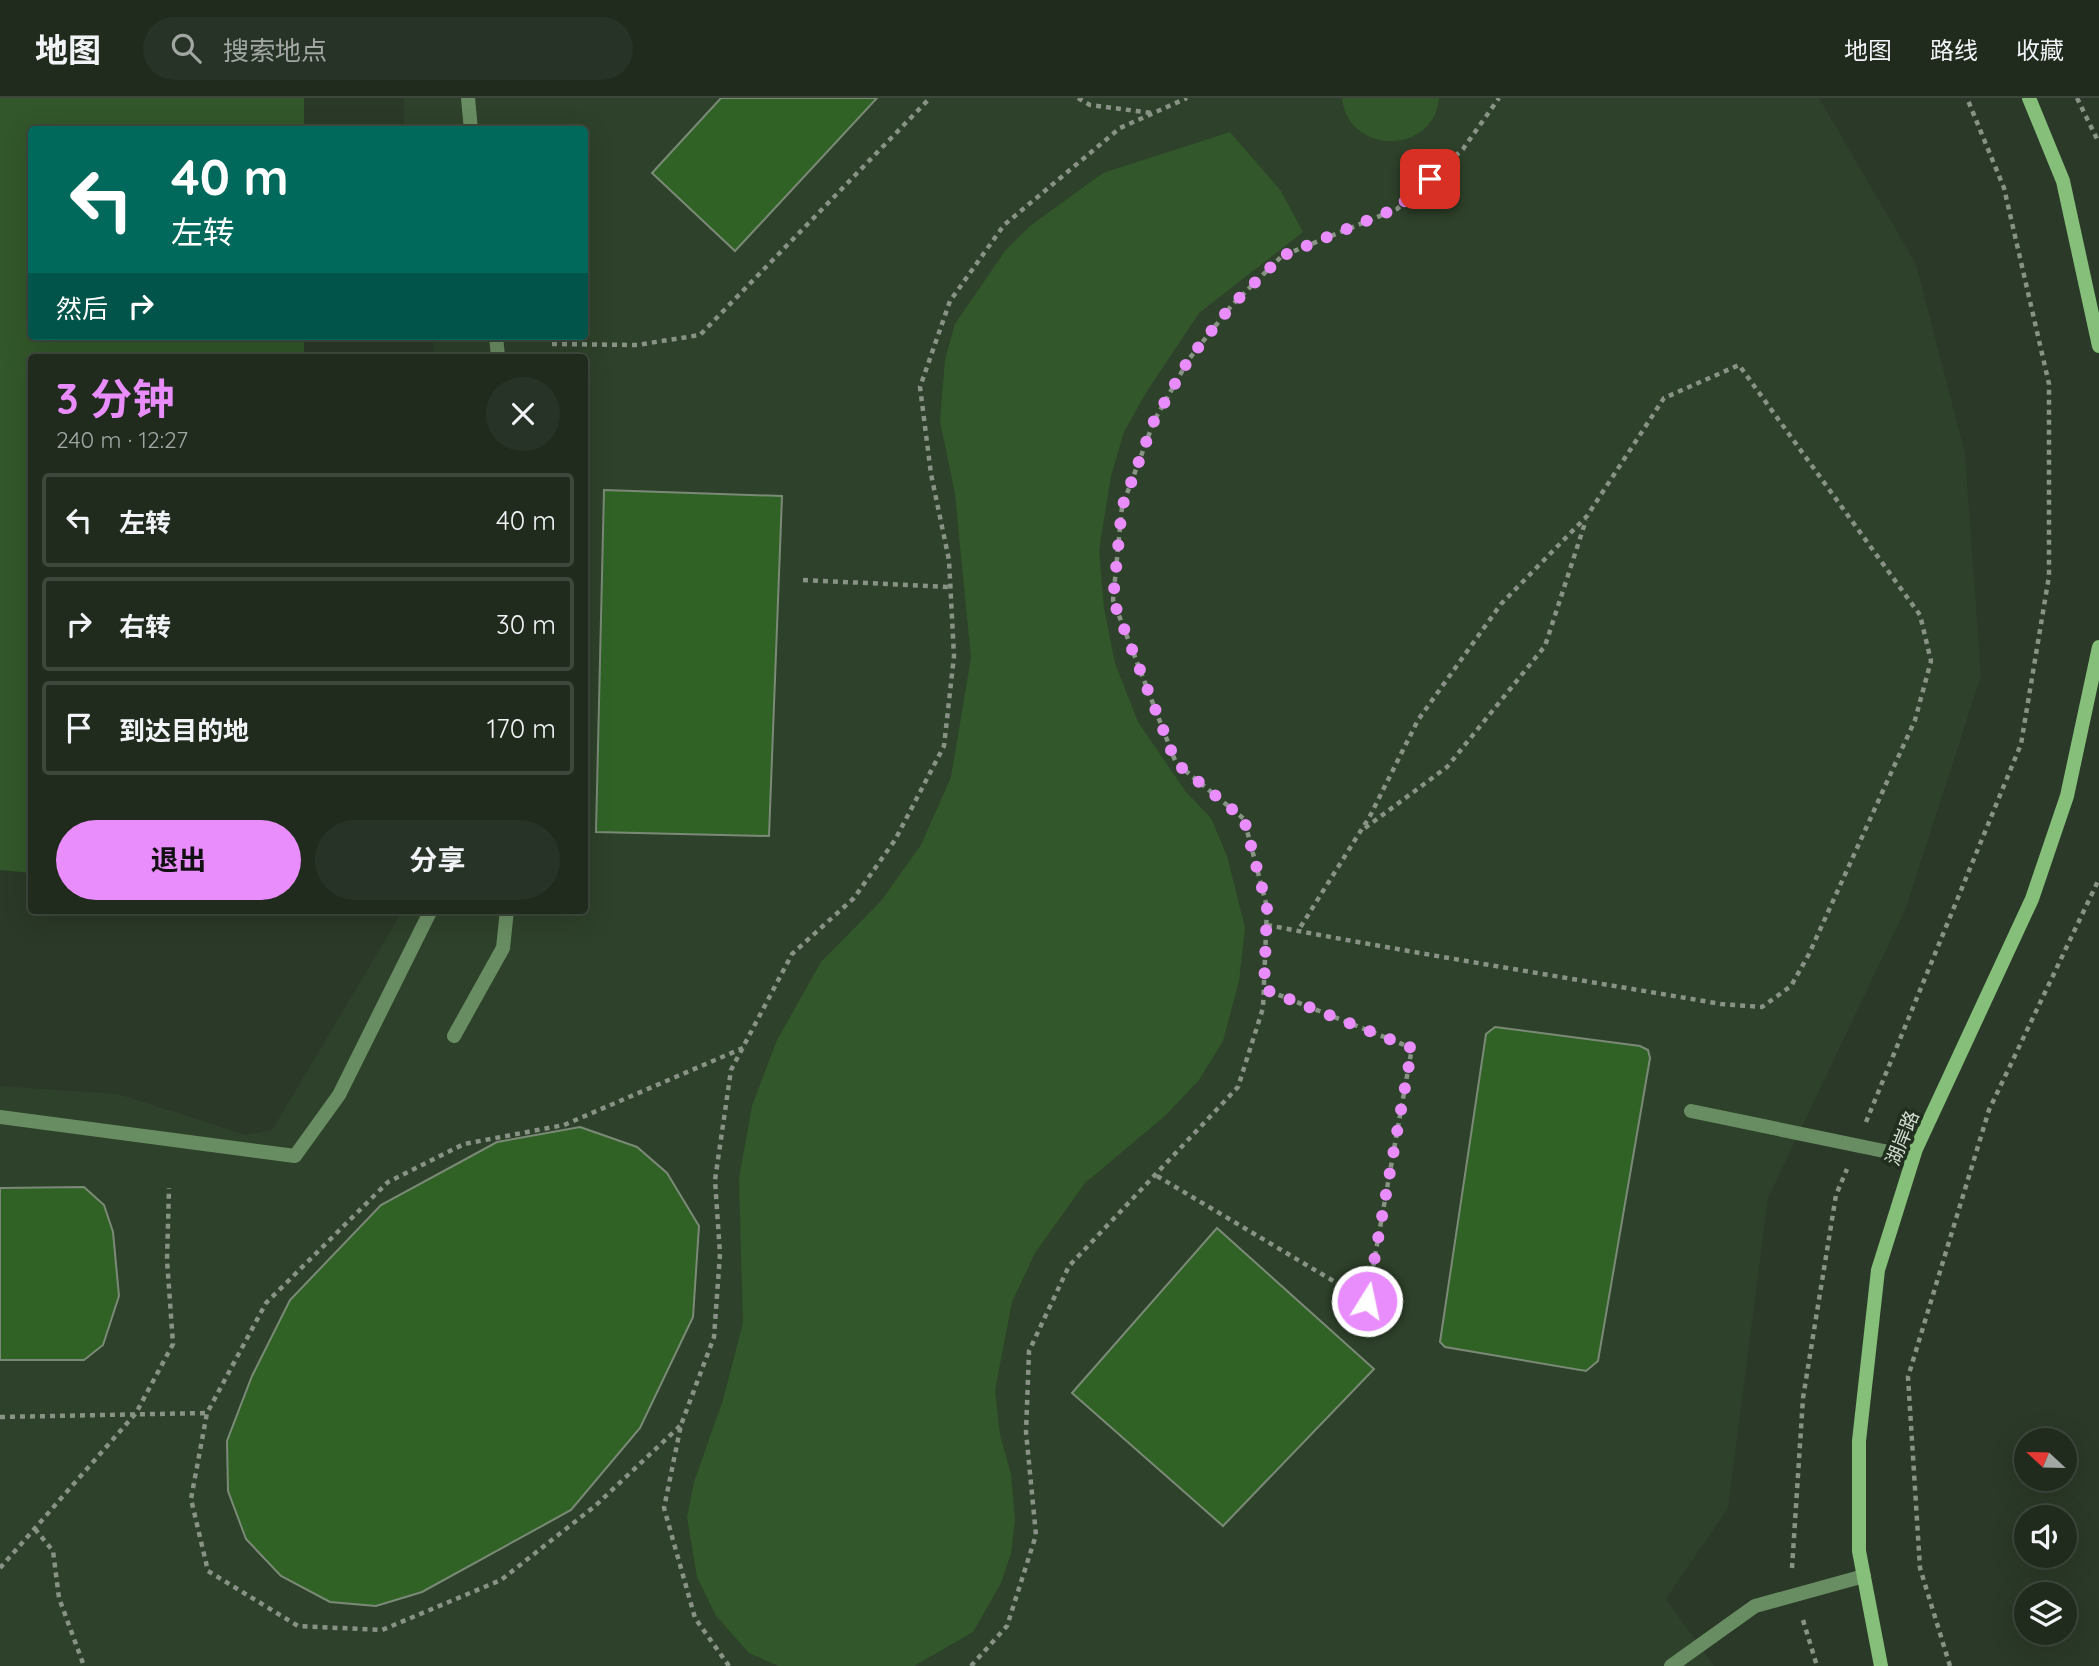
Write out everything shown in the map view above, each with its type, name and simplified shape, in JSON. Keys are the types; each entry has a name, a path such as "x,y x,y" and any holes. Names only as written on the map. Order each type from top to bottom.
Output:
{"street":[{"path":"2029,98 2063,181 2099,346"},
{"name":"湖岸路","path":"1881,1666 1859,1551 1859,1441 1878,1270 1913,1157 2032,899 2067,796 2099,647"}],"lane":[{"path":"468,98 471,126"},
{"path":"0,1117 295,1156 339,1095 428,914"},
{"path":"454,1036 503,948 507,914"},
{"path":"1691,1111 1913,1157"},
{"path":"1671,1666 1755,1606 1864,1576"}],"path":[{"path":"552,344 637,345 700,335 930,98"},
{"path":"1077,98 1090,104 1153,113"},
{"path":"729,1666 695,1618 664,1508 681,1425 714,1338 720,1254 715,1180 731,1070 792,954 854,898 895,840 944,746 954,656 949,560 931,474 920,387 950,301 1004,225 1120,128 1187,98"},
{"path":"971,1666 1007,1626 1036,1535 1026,1432 1029,1351 1069,1266 1157,1176 1238,1087 1263,1008 1267,907 1244,819 1176,763 1113,600 1122,507 1154,421 1189,359 1232,305 1282,256 1397,208 1463,149 1499,98"},
{"path":"1817,1666 1791,1584 1803,1398 1836,1195 2021,744 2049,576 2049,384 2004,188 1967,98"},
{"path":"2077,98 2099,144"},
{"path":"1267,925 1298,931 1721,1004 1762,1007 1790,986 1809,954 1915,720 1931,661 1920,615 1739,365 1664,398 1587,516 1501,604 1418,720 1361,830 1298,931"},
{"path":"1361,830 1447,767 1545,646 1587,516"},
{"path":"803,580 950,586"},
{"path":"1950,1666 1920,1568 1908,1377 1989,1110 2099,879"},
{"path":"1157,1176 1367,1301 1412,1048 1264,989"},
{"path":"681,1425 595,1506 501,1580 382,1630 298,1626 208,1571 191,1499 207,1413 266,1303 388,1182 464,1144 564,1125 743,1048"},
{"path":"0,1568 136,1413 173,1343 167,1260 169,1188"},
{"path":"0,1417 207,1413"},
{"path":"36,1529 53,1551 59,1598 84,1666"}],"shaded area":[{"path":"404,98 1819,98 1916,264 1965,453 1981,676 1906,908 1768,1198 1728,1508 1666,1599 1714,1666 0,1666 0,1086 118,1094 246,1135 272,1130 401,914 588,914 588,354 435,354 433,340 588,340 588,126 404,126"}],"green space":[{"path":"0,98 304,98 304,126 28,126 28,340 304,340 304,354 28,354 28,873 0,870"},
{"path":"1342,98 1439,98 1434,117 1423,130 1408,139 1391,141 1374,138 1359,130 1348,117"},
{"path":"1230,132 1281,191 1303,232 1199,313 1147,391 1124,432 1111,476 1099,550 1104,608 1115,663 1138,722 1186,792 1211,818 1227,856 1245,928 1239,981 1223,1041 1199,1080 1166,1115 1085,1183 1035,1253 1012,1302 995,1390 1000,1435 1011,1474 1015,1520 1011,1554 1000,1585 973,1632 914,1666 779,1666 749,1653 716,1616 697,1577 687,1517 694,1482 723,1400 743,1323 739,1178 752,1106 777,1040 821,962 881,901 921,845 951,777 971,658 955,494 940,421 945,359 955,324 1005,251 1030,226 1103,173"}],"building":[{"path":"721,98 877,98 735,251 652,173"},
{"path":"604,490 782,496 769,836 596,832"},
{"path":"1495,1027 1640,1046 1648,1050 1650,1058 1598,1361 1586,1371 1445,1347 1440,1342 1486,1034"},
{"path":"580,1127 637,1147 667,1173 699,1226 693,1317 640,1428 571,1510 422,1592 376,1606 330,1602 281,1576 246,1539 228,1491 227,1441 252,1376 290,1300 381,1205 497,1142"},
{"path":"84,1187 104,1205 113,1232 119,1296 103,1345 84,1360 0,1360 0,1188"},
{"path":"1217,1228 1374,1369 1223,1526 1072,1393"}],"route":[{"path":"1367,1301 1412,1048 1264,989 1267,907 1244,819 1176,763 1113,600 1122,507 1154,421 1189,359 1232,305 1282,256 1397,208 1430,179"}]}
